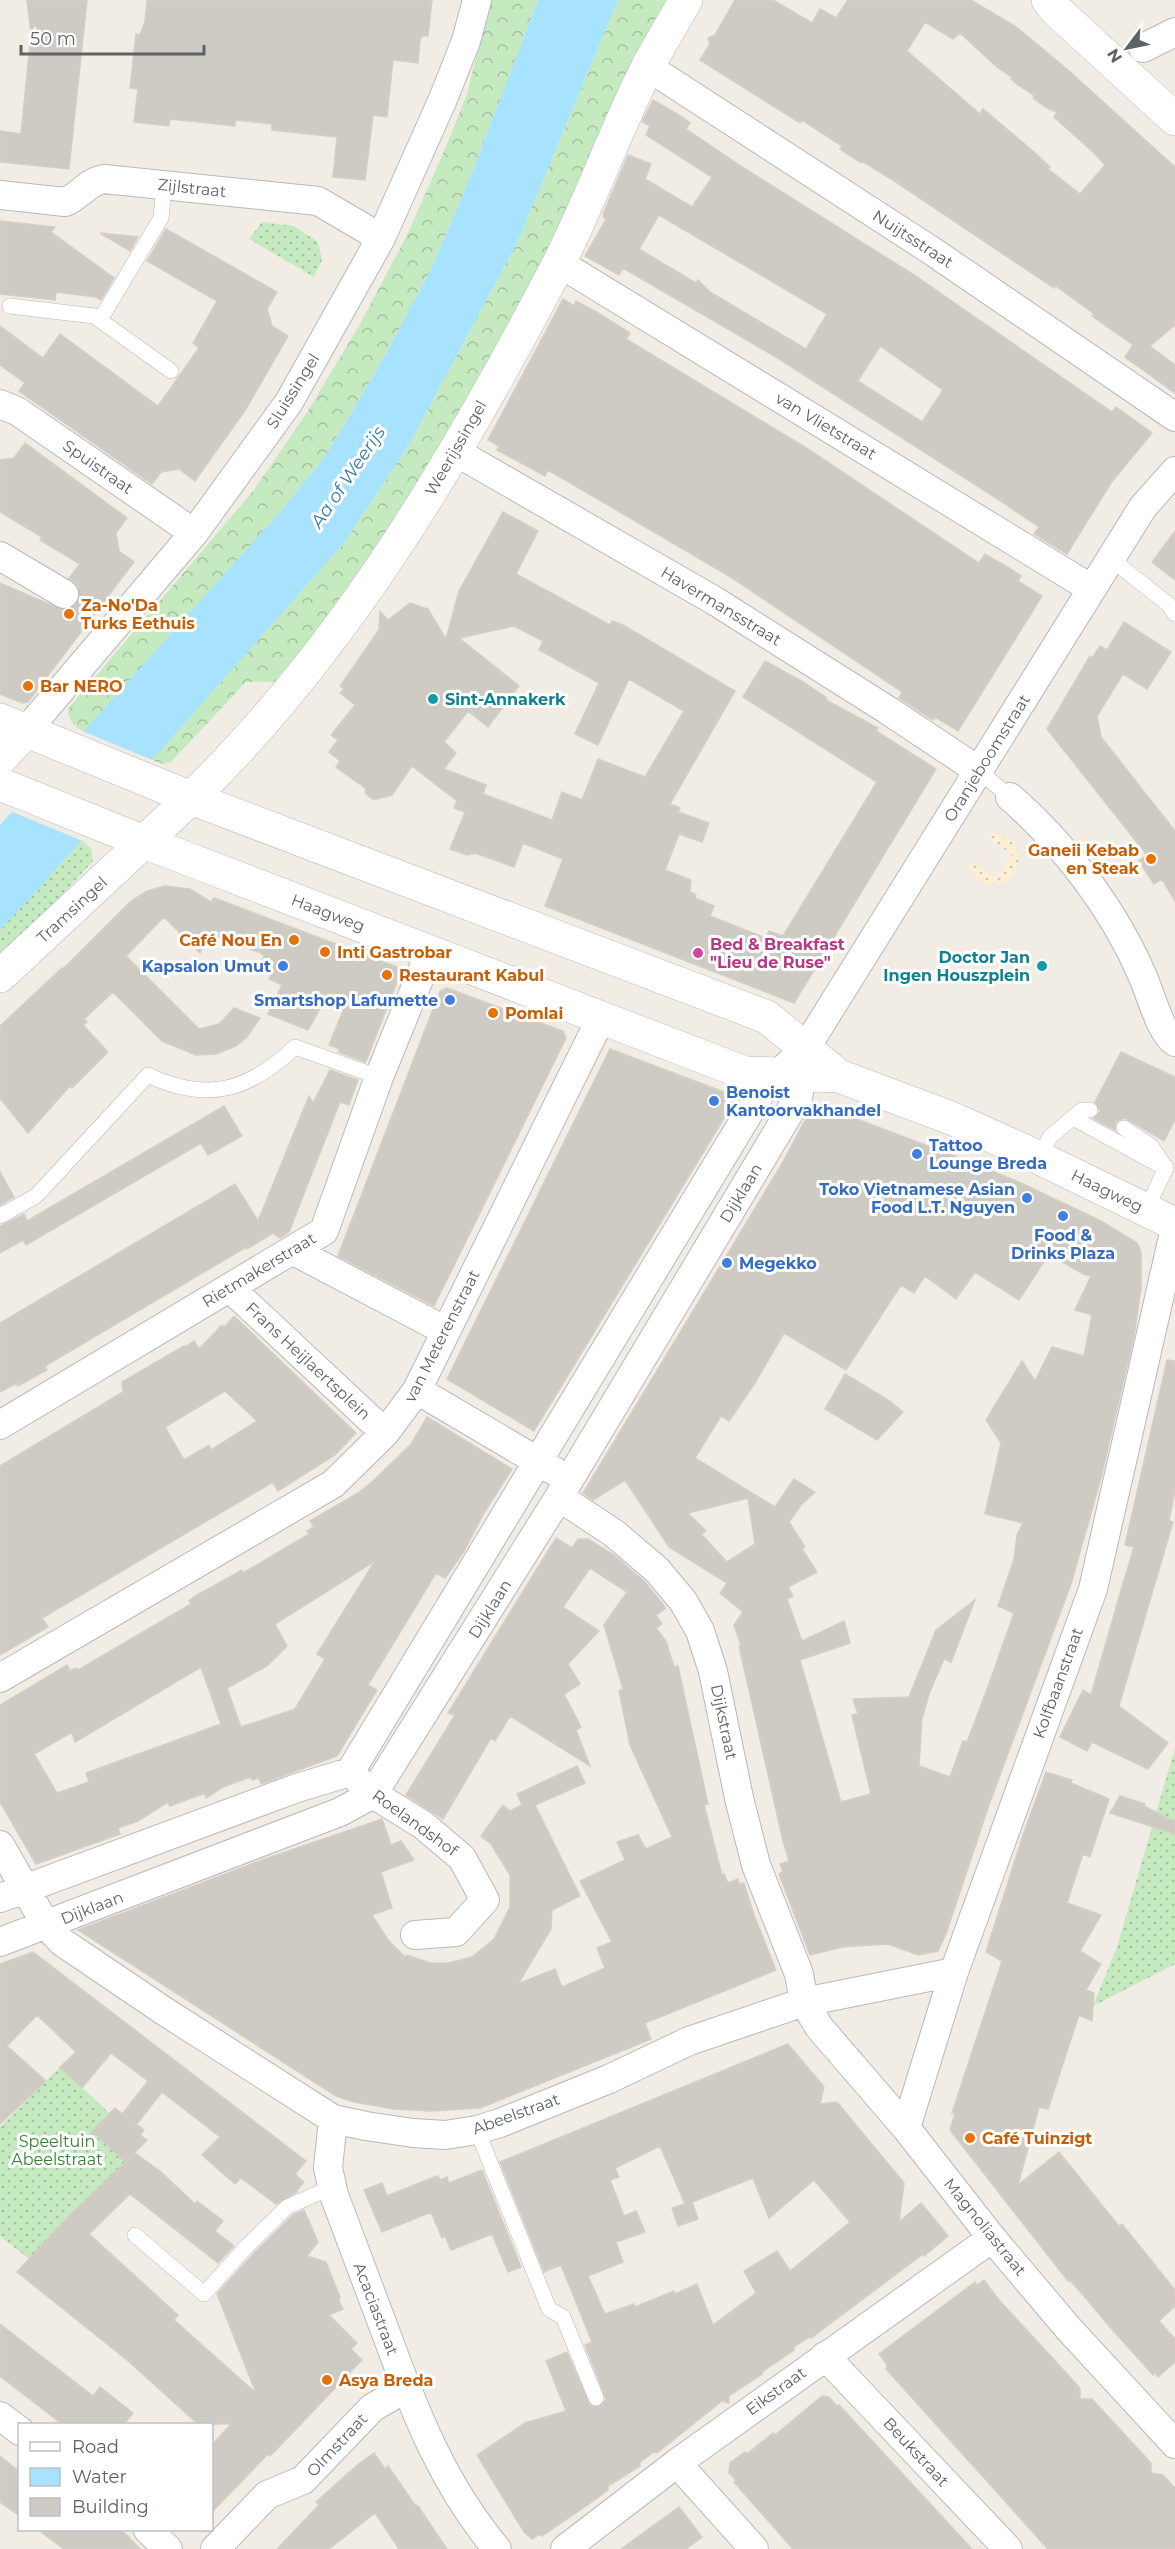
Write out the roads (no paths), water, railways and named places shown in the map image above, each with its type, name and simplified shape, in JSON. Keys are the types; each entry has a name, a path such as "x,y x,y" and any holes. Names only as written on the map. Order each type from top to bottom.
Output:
{"main road":[{"name":"Weerijssingel","path":"144,842 214,775 289,692 380,571 456,452 559,263 648,67 686,0"},
{"path":"1048,3 1175,119"},
{"path":"0,759 13,726"},
{"name":"Haagweg","path":"13,726 150,783 767,1017 795,1066"},
{"name":"Haagweg","path":"7,787 106,828 745,1073 795,1066 839,1076 951,1118 1040,1158 1165,1221"},
{"name":"Tramsingel","path":"0,976 144,842"}],"street":[{"name":"Sluissingel","path":"13,726 104,623 194,533 289,402 381,238 443,99 466,41 477,0"},
{"path":"1143,48 1175,32"},
{"name":"Nuijtsstraat","path":"648,67 930,249 1175,417"},
{"name":"Zijlstraat","path":"0,195 65,202 90,183 104,179 318,201 381,238"},
{"name":"van Vlietstraat","path":"559,263 1092,589"},
{"name":"Spuistraat","path":"0,404 17,411 194,533"},
{"name":"Havermansstraat","path":"456,452 715,601 979,771"},
{"name":"Oranjeboomstraat","path":"795,1066 1143,507 1175,471"},
{"path":"0,556 64,594"},
{"path":"1010,797 1052,838 1102,903 1140,969 1165,1032 1175,1042"},
{"name":"Rietmakerstraat","path":"0,1425 324,1231 379,1077 430,952"},
{"name":"van Meterenstraat","path":"0,1678 333,1484 385,1433 417,1390 601,1018"},
{"name":"Dijklaan","path":"0,1942 340,1812 373,1794 563,1488 798,1098 795,1066 765,1086 350,1772"},
{"name":"Kolfbaanstraat","path":"906,2128 954,1972 1093,1589 1165,1221"},
{"path":"292,1250 446,1331"},
{"name":"Frans Heijlaertsplein","path":"230,1288 385,1433"},
{"name":"Dijkstraat","path":"417,1390 539,1462 563,1488 657,1570 683,1600 700,1631 713,1671 739,1798 756,1865 799,1974 804,2002"},
{"path":"13,1893 297,1788 350,1772"},
{"name":"Roelandshof","path":"350,1772 373,1794 423,1825 462,1858 485,1900 456,1932 415,1935"},
{"name":"Abeelstraat","path":"0,1845 13,1893 62,1942 155,2005 333,2119 413,2133 445,2135 477,2130 609,2079 690,2041 804,2002 954,1972"},
{"name":"Magnoliastraat","path":"804,2002 819,2027 906,2128 992,2238 1068,2328 1175,2444"},
{"name":"Acaciastraat","path":"333,2119 328,2168 332,2187 406,2388 424,2433 447,2478 476,2523 497,2549"},
{"name":"Eikstraat","path":"565,2549 677,2463 992,2238"},
{"name":"Beukstraat","path":"825,2356 1008,2549"},
{"name":"Olmstraat","path":"214,2549 267,2496 303,2480 372,2408 406,2388"},
{"path":"0,2416 18,2430"},
{"path":"677,2463 754,2549"},
{"path":"150,2531 168,2549"}],"lane":[{"path":"100,320 160,218 164,186"},
{"path":"10,306 94,316 171,371"},
{"path":"1111,559 1173,606"},
{"path":"979,771 1010,797"},
{"path":"0,1216 36,1196 148,1075 169,1085 201,1091 228,1089 273,1068 295,1047 379,1077"},
{"path":"1040,1158 1050,1137 1082,1110 1090,1110"},
{"path":"1073,1118 1166,1168"},
{"path":"1124,1128 1151,1146 1166,1168 1165,1221"},
{"path":"477,2130 549,2309 563,2317 596,2398"},
{"path":"135,2235 204,2294 248,2245 287,2207 332,2187"}],"water":[{"name":"Aa of Weerijs","path":"538,0 618,0 517,243 407,448 343,544 0,930 0,825 279,513 324,458 377,370 431,269 470,178"}],"tunnel":[{"path":"64,594 95,617"}],"place":[{"name":"Za-No'Da Turks Eethuis","path":"69,614"},
{"name":"Bar NERO","path":"28,686"},
{"name":"Sint-Annakerk","path":"433,699"},
{"name":"Ganeii Kebab en Steak","path":"1151,859"},
{"name":"Café Nou En","path":"294,940"},
{"name":"Inti Gastrobar","path":"325,952"},
{"name":"Bed & Breakfast \"Lieu de Ruse\"","path":"698,953"},
{"name":"Kapsalon Umut","path":"283,966"},
{"name":"Doctor Jan Ingen Houszplein","path":"1042,966"},
{"name":"Restaurant Kabul","path":"387,975"},
{"name":"Smartshop Lafumette","path":"450,1000"},
{"name":"Pomlai","path":"493,1013"},
{"name":"Benoist Kantoorvakhandel","path":"714,1101"},
{"name":"Tattoo Lounge Breda","path":"917,1154"},
{"name":"Toko Vietnamese Asian Food L.T. Nguyen","path":"1027,1198"},
{"name":"Food & Drinks Plaza","path":"1063,1216"},
{"name":"Megekko","path":"727,1263"},
{"name":"Café Tuinzigt","path":"970,2138"},
{"name":"Asya Breda","path":"327,2380"}],"park label":[{"name":"Speeltuin Abeelstraat","path":"57,2150"}]}
